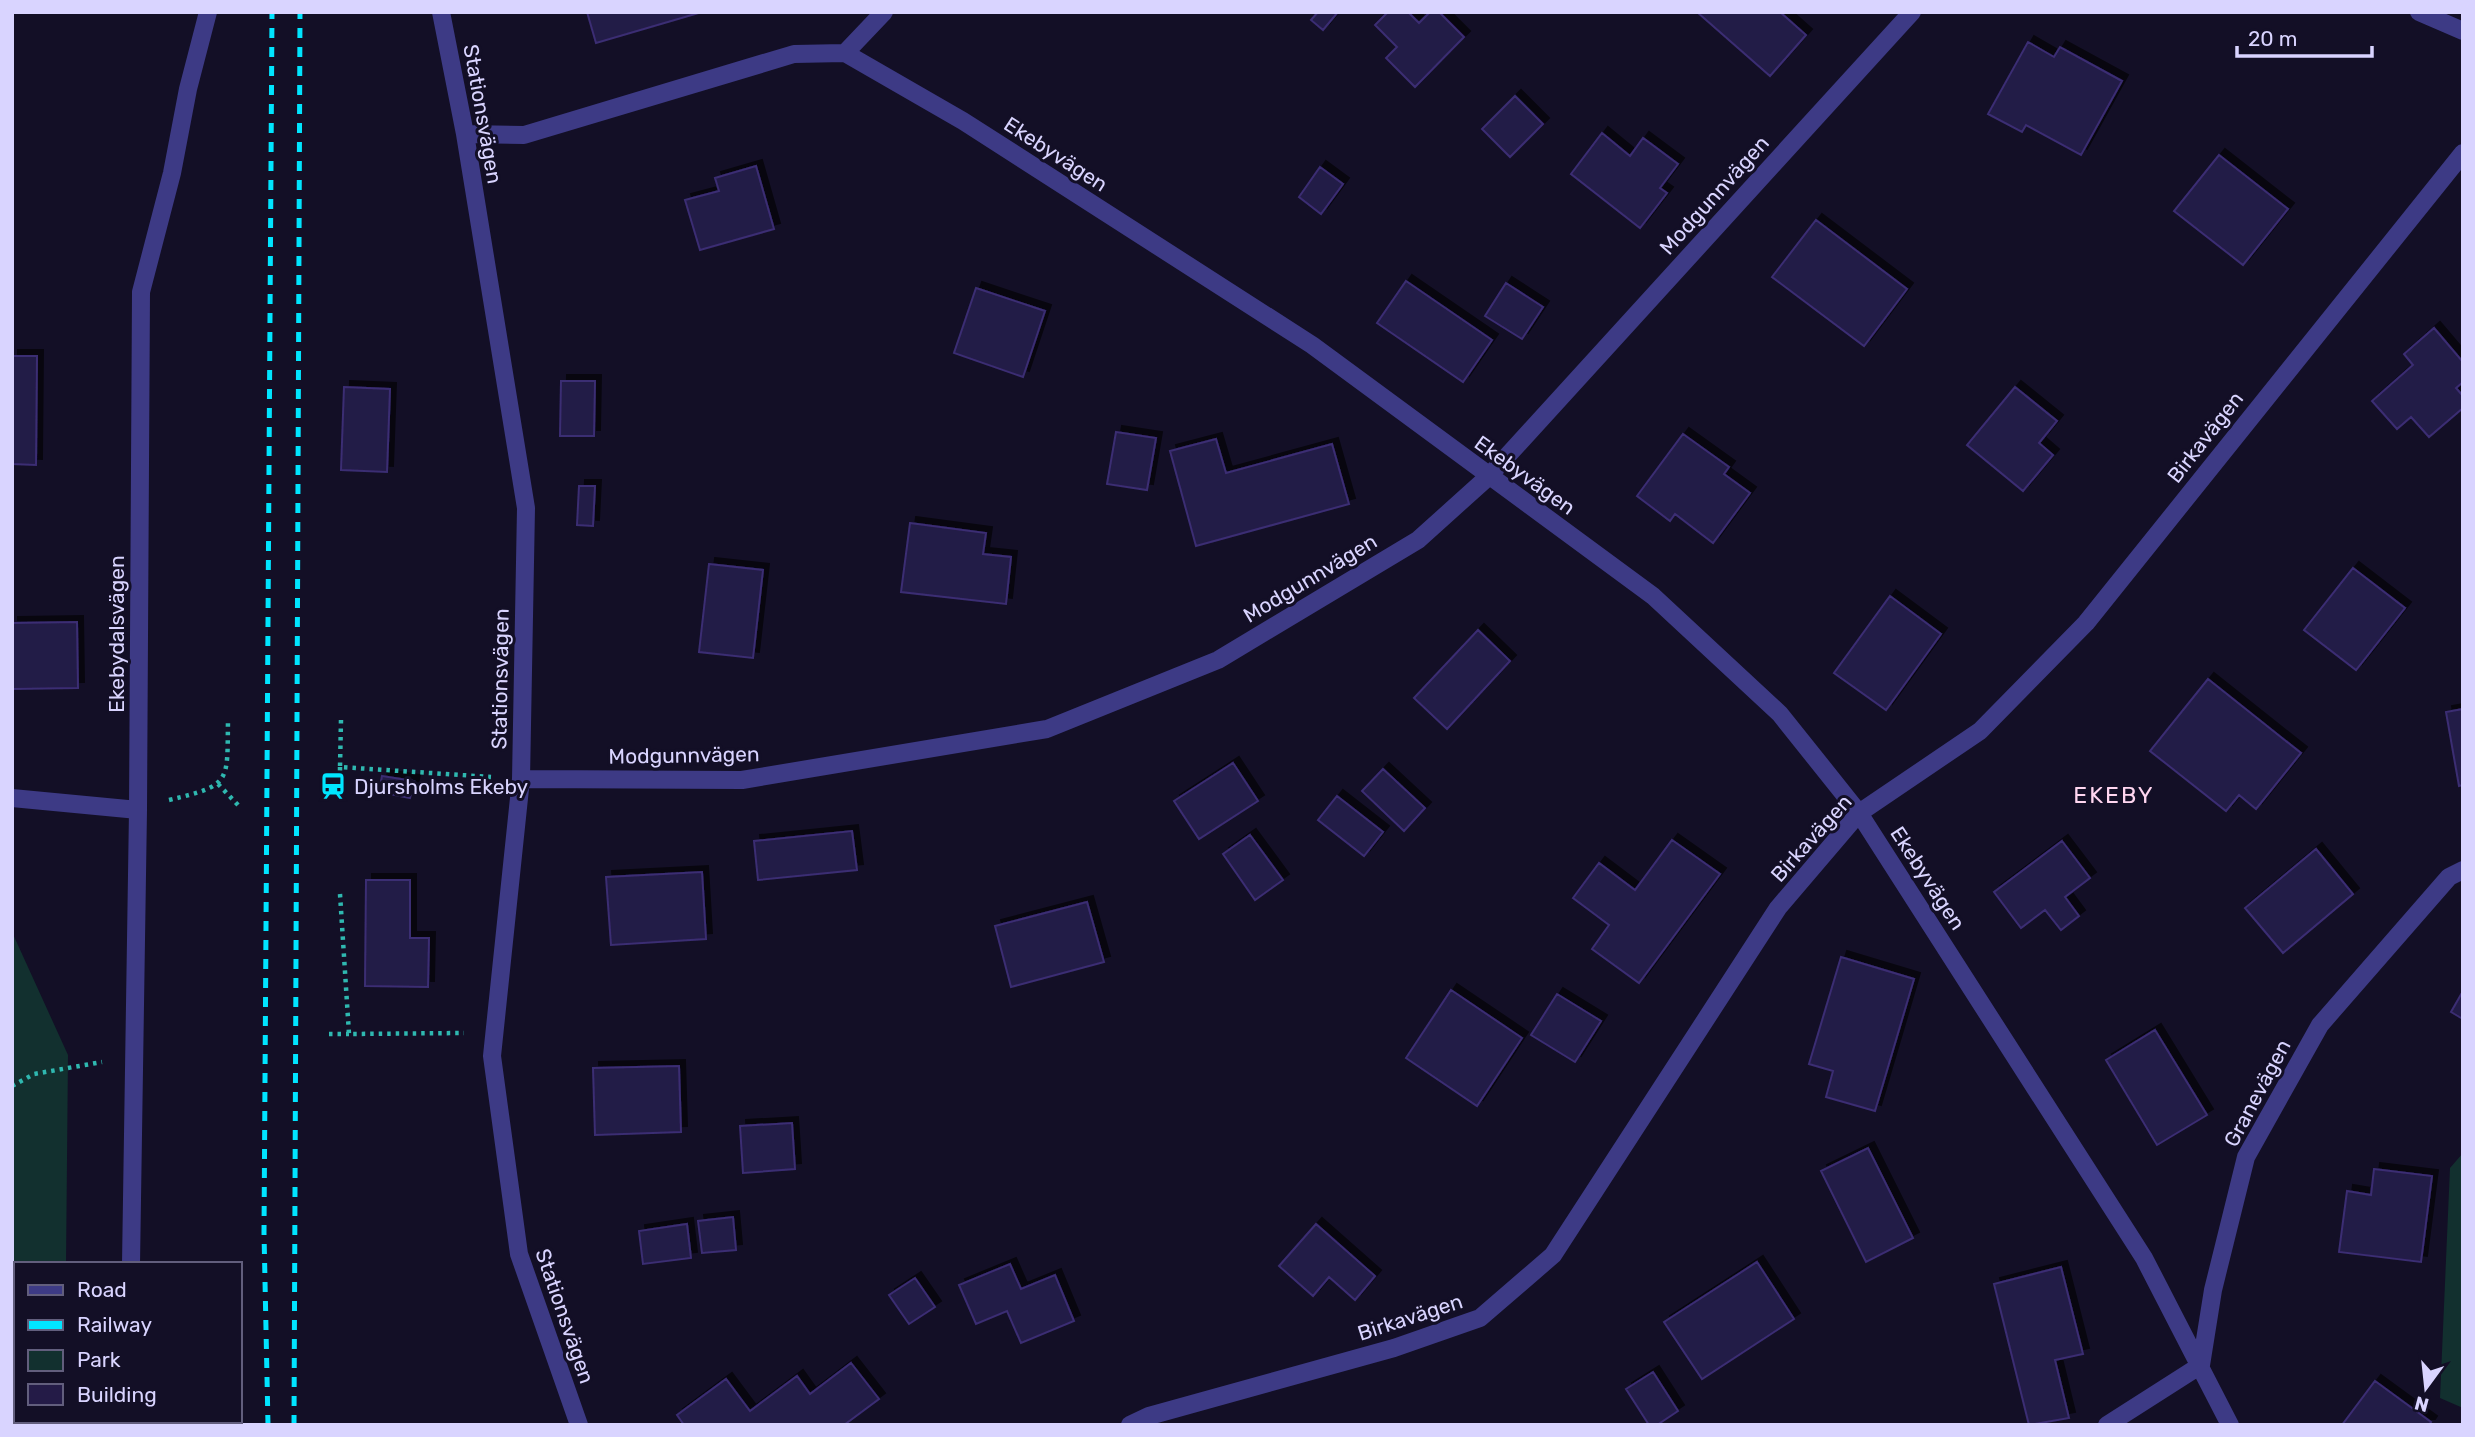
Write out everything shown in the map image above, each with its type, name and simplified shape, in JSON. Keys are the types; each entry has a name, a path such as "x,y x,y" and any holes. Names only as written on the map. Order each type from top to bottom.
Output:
{"street":[{"name":"Ekebydalsvägen","path":"131,1262 138,810 141,292 172,173 188,89 208,12"},
{"name":"Stationsvägen","path":"441,12 465,134 526,508 521,779 492,1056 519,1255 579,1425"},
{"path":"465,134 524,135 794,54 845,53 884,12"},
{"name":"Modgunnvägen","path":"521,779 742,780 1047,730 1218,660 1418,540 1488,477 1912,12"},
{"path":"2419,12 2463,31"},
{"name":"Ekebyvägen","path":"845,53 963,121 1311,345 1653,596 1780,714 1859,813 2144,1258 2230,1425"},
{"name":"Birkavägen","path":"1130,1425 1149,1416 1394,1348 1480,1318 1553,1255 1778,908 1859,813 1980,731 2086,623 2463,152"},
{"path":"12,798 138,810"},
{"name":"Granevägen","path":"2201,1365 2213,1290 2246,1157 2320,1025 2449,877 2463,870"},
{"path":"2107,1425 2201,1365"}],"path":[{"path":"138,810 202,793 218,784 227,764 228,720"},
{"path":"340,795 341,720"},
{"path":"494,790 495,764"},
{"path":"340,767 495,778"},
{"path":"218,784 238,805"},
{"path":"340,894 349,1034"},
{"path":"329,1034 469,1033"},
{"path":"12,1086 34,1074 135,1058"}],"green space":[{"path":"12,932 68,1055 66,1262 14,1262 14,1423 52,1425 12,1425"},
{"path":"2463,1153 2463,1408 2440,1398 2450,1168"}],"building":[{"path":"587,12 702,12 596,43"},
{"path":"1318,12 1338,12 1323,30 1311,20"},
{"path":"1388,12 1408,12 1419,23 1430,12 1439,12 1464,37 1415,87 1386,58 1397,47 1375,25"},
{"path":"1697,12 1780,12 1806,35 1770,76"},
{"path":"2028,42 2054,57 2060,47 2122,81 2081,155 2026,125 2022,132 1988,114"},
{"path":"1515,96 1543,124 1510,157 1482,129"},
{"path":"1602,133 1630,156 1643,138 1678,164 1660,188 1667,193 1640,228 1571,174"},
{"path":"2219,155 2288,209 2243,265 2174,211"},
{"path":"756,166 774,229 700,250 685,200 719,191 715,178"},
{"path":"1320,167 1343,184 1321,214 1299,197"},
{"path":"1816,220 1907,289 1864,346 1772,277"},
{"path":"1406,281 1492,340 1463,382 1377,323"},
{"path":"1506,283 1543,307 1522,339 1485,316"},
{"path":"976,288 1045,311 1023,377 954,353"},
{"path":"2434,328 2463,362 2463,382 2456,388 2463,396 2463,408 2429,437 2411,417 2397,429 2372,401 2413,365 2404,354"},
{"path":"12,356 37,356 36,465 12,464"},
{"path":"561,381 595,381 594,436 560,436"},
{"path":"344,387 390,389 387,472 341,470"},
{"path":"2015,387 2057,421 2039,443 2053,455 2023,491 1967,445"},
{"path":"1116,432 1156,438 1147,490 1107,484"},
{"path":"1683,434 1729,467 1724,474 1750,493 1713,543 1675,514 1670,521 1637,496"},
{"path":"1216,439 1226,473 1332,444 1349,504 1196,546 1170,451"},
{"path":"579,486 595,486 593,526 577,525"},
{"path":"910,523 986,533 983,554 1011,557 1006,604 901,592"},
{"path":"709,564 763,570 753,658 699,652"},
{"path":"2353,568 2405,608 2356,670 2304,630"},
{"path":"1890,596 1941,634 1886,710 1834,673"},
{"path":"77,622 78,688 12,689 12,623"},
{"path":"1478,630 1510,661 1447,729 1414,698"},
{"path":"2208,679 2301,753 2256,809 2239,795 2226,811 2150,751"},
{"path":"2463,709 2463,785 2459,786 2446,712"},
{"path":"1233,763 1258,801 1199,839 1174,801"},
{"path":"1383,769 1425,808 1404,831 1362,791"},
{"path":"382,776 414,781 410,798 379,792"},
{"path":"1337,796 1383,832 1364,856 1318,820"},
{"path":"852,831 857,870 758,880 754,841"},
{"path":"1250,835 1283,880 1255,900 1223,854"},
{"path":"1672,840 1720,874 1639,983 1592,949 1609,925 1573,898 1599,863 1635,890"},
{"path":"2062,841 2090,878 2065,897 2079,916 2061,930 2045,910 2021,928 1994,892"},
{"path":"2316,849 2353,894 2283,953 2245,908"},
{"path":"702,872 706,939 611,945 606,877"},
{"path":"366,880 410,880 410,938 429,938 428,987 365,986"},
{"path":"1087,902 1104,962 1011,987 995,926"},
{"path":"1841,957 1914,979 1875,1111 1826,1097 1833,1071 1809,1064"},
{"path":"1451,990 1522,1038 1477,1106 1406,1058"},
{"path":"2463,991 2463,1019 2451,1012"},
{"path":"1557,994 1601,1021 1575,1062 1531,1035"},
{"path":"2155,1030 2207,1115 2157,1145 2106,1060"},
{"path":"679,1066 681,1132 595,1135 593,1068"},
{"path":"792,1123 795,1169 743,1173 740,1126"},
{"path":"1868,1148 1913,1238 1866,1262 1821,1171"},
{"path":"2374,1169 2432,1176 2421,1262 2339,1252 2347,1191 2371,1195"},
{"path":"733,1217 736,1250 702,1253 698,1221"},
{"path":"687,1224 691,1258 643,1264 639,1231"},
{"path":"1316,1224 1375,1276 1355,1300 1329,1277 1313,1296 1279,1266"},
{"path":"1757,1262 1794,1319 1702,1379 1664,1322"},
{"path":"1010,1264 1021,1289 1055,1275 1074,1321 1021,1343 1007,1311 976,1324 959,1285"},
{"path":"2061,1267 2083,1354 2055,1360 2069,1418 2029,1425 1994,1284"},
{"path":"915,1278 935,1307 909,1324 889,1295"},
{"path":"851,1363 879,1399 844,1425 684,1425 677,1415 726,1379 750,1411 797,1376 810,1394"},
{"path":"1653,1372 1678,1411 1657,1425 1649,1425 1626,1389"},
{"path":"2375,1381 2431,1422 2429,1425 2342,1425"}],"railway":[{"path":"268,1425 264,1233 272,12"},
{"path":"294,1425 300,12"}],"place":[{"name":"Djursholms Ekeby","path":"333,786"}],"district":[{"name":"EKEBY","path":"2114,795"}]}
